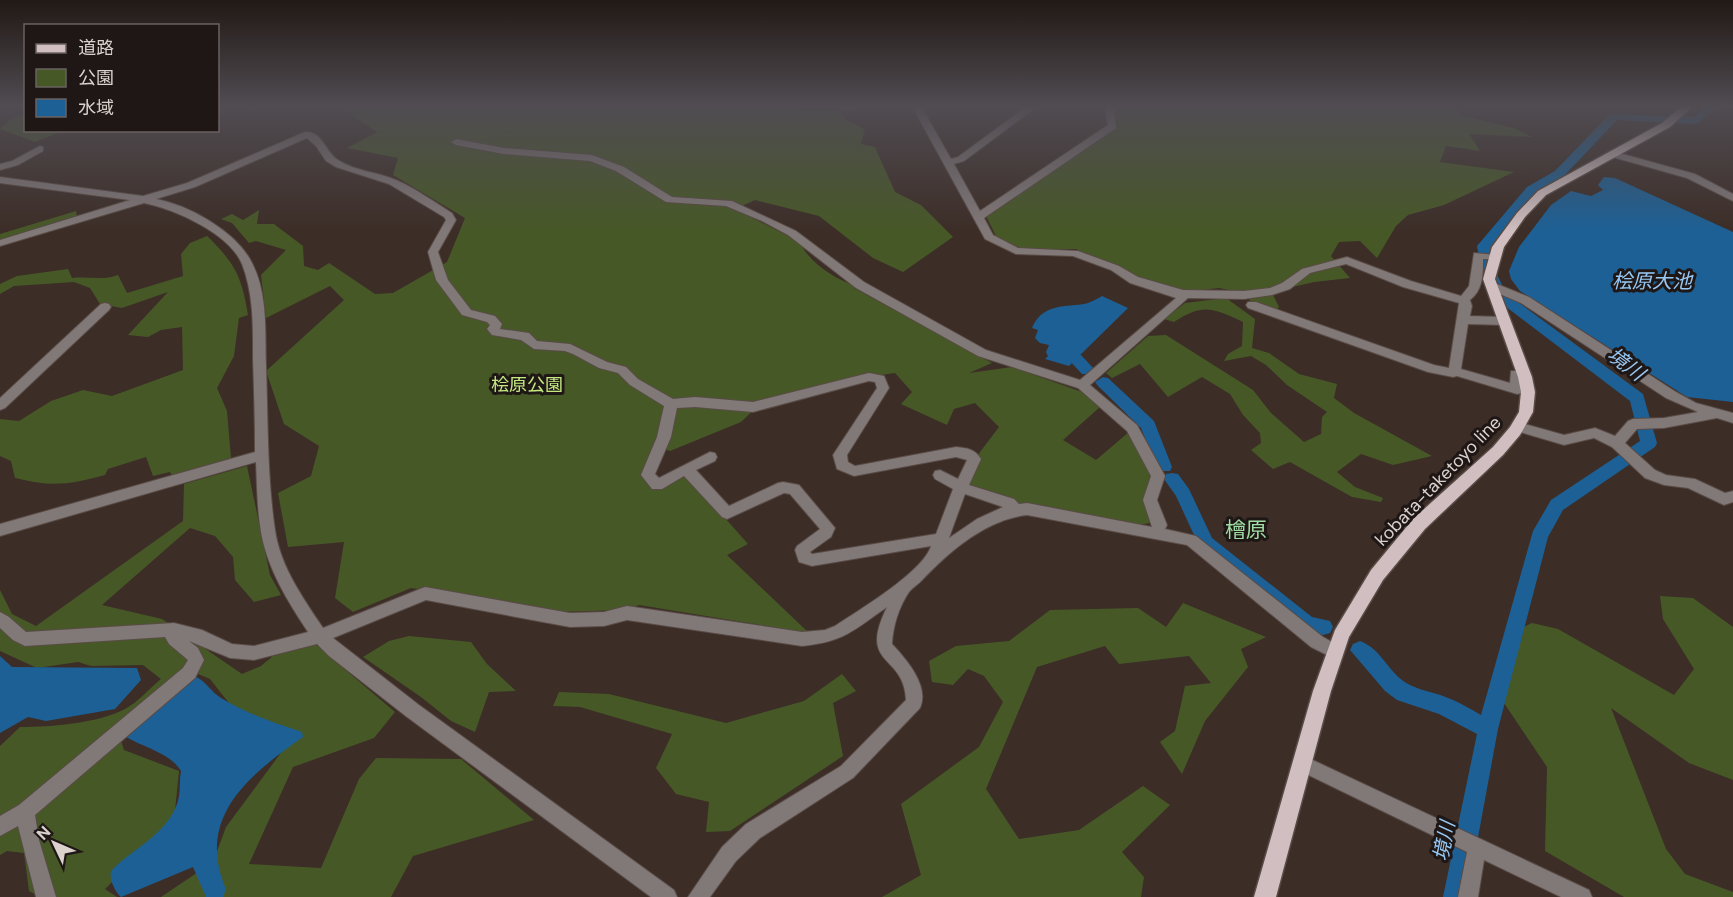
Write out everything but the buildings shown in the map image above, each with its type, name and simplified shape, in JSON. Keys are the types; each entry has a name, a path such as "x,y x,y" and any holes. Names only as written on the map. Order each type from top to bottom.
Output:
{"main road":[{"path":"1493,257 1521,214 1542,193 1623,148"},
{"name":"kobata-taketoyo line","path":"1265,897 1335,652 1356,608 1384,566 1419,524 1498,452 1518,427 1526,412 1528,392 1524,374 1489,279 1493,257"}],"street":[{"path":"0,243 224,173 278,148"},
{"path":"323,148 330,159 339,165 393,182 448,215 451,220 433,252 435,263 449,291 463,302 466,312 491,319 496,324 493,329 496,333 525,336 534,345 572,349 603,365 622,370 634,382 671,404 695,402 753,407 876,377 882,382 883,388 840,455 842,465 854,471 962,452 974,459 960,487 936,555"},
{"path":"487,148 585,157 620,169 670,200 731,204 786,229 860,285 982,353 1082,385 1120,415 1132,428 1144,448 1158,476 1150,500 1160,525 1156,532"},
{"path":"941,148 989,237 1016,251 1074,253 1110,266 1134,280 1183,294 1244,295 1272,291 1286,286 1306,271 1347,260 1407,284 1464,300"},
{"path":"949,162 961,159 976,148"},
{"path":"979,216 1080,148"},
{"path":"0,167 15,163 40,149"},
{"path":"1612,154 1691,176 1733,198"},
{"path":"0,180 143,199 183,209 212,226 234,245 247,263 258,304 262,455 267,532 277,562 297,602 320,636 413,711 663,895"},
{"path":"1464,300 1470,295 1478,279 1478,255 1493,257"},
{"path":"1492,286 1525,300 1671,395 1733,418"},
{"path":"1082,385 1182,299 1183,294"},
{"path":"1455,370 1456,353 1466,306 1464,300"},
{"path":"1252,305 1432,369 1453,373 1455,370 1517,390 1515,374 1524,374"},
{"path":"0,405 105,307"},
{"path":"1464,319 1481,324 1490,320 1504,321"},
{"path":"671,404 664,437 648,475 657,485 710,457"},
{"path":"1617,443 1633,424 1664,423 1718,414"},
{"path":"1518,427 1564,440 1595,433 1617,443 1635,463 1650,474 1664,480 1690,483 1724,499 1733,496"},
{"path":"0,530 262,455"},
{"path":"686,470 727,513 783,488 794,489 828,528 825,533 802,550 802,555 812,560 966,535"},
{"path":"940,475 960,487 1001,500 1016,510"},
{"path":"0,619 11,627 17,636 25,639 174,630 202,637 230,651 254,653 320,636 424,593 570,620 604,619 627,613 802,639 826,637 848,626 906,584 936,555 993,517 1027,509 1191,540 1317,642 1335,652"},
{"path":"698,897 729,854 753,831 847,772 914,703 914,691 903,667 884,646 885,627 906,584"},
{"path":"0,826 25,811 189,674 196,660 195,656 175,640 172,636 174,630"},
{"path":"1302,764 1582,897"},
{"path":"25,811 30,840 46,897"},
{"path":"1468,897 1476,847"}],"green space":[{"name":"桧原公園","path":"347,148 875,148 895,192 921,205 953,237 903,272 873,258 819,216 755,200 735,209 800,242 810,257 831,275 856,286 854,288 992,363 969,373 1012,367 1082,392 1100,407 1063,440 1096,460 1129,432 1152,467 1145,499 1150,523 1132,526 1014,508 958,481 999,427 975,403 954,409 947,425 901,404 912,392 895,373 853,379 761,403 741,422 670,451 660,448 648,474 657,485 686,474 748,544 727,555 809,633 639,605 626,610 556,612 487,598 411,588 353,612 335,598 344,542 288,547 278,493 311,476 319,446 284,424 266,371 344,300 330,286 266,318 261,275 286,250 256,241 249,243 232,223 221,219 232,214 243,220 259,210 257,224 274,224 303,246 304,266 318,270 329,263 375,294 393,293 447,262 465,218 393,175 398,158"},
{"path":"1087,148 1445,148 1440,162 1514,172 1444,205 1408,215 1396,226 1377,258 1360,241 1339,242 1331,256 1350,278 1314,282 1276,291 1273,295 1279,307 1276,311 1253,304 1244,293 1219,288 1185,292 1135,279 1076,249 1022,249 997,238 986,216"},
{"path":"1459,148 1478,148 1480,151"},
{"path":"76,211 77,218 0,241 0,234"},
{"path":"207,236 236,271 248,315 239,318 234,356 217,388 227,411 231,458 172,476 170,472 153,476 146,457 108,469 105,475 70,483 39,483 15,478 11,461 0,456 0,419 19,421 51,401 83,390 112,396 183,370 182,327 161,330 148,337 128,335 168,292 122,308 100,304 90,288 74,282 14,286 0,294 0,284 17,276 68,269 72,278 107,278 118,275 127,293 183,276 181,254 190,243"},
{"path":"1226,298 1255,319 1252,348 1269,353 1299,374 1337,384 1334,398 1354,413 1432,456 1393,465 1361,454 1337,472 1355,487 1383,498 1381,502 1352,497 1290,462 1273,469 1251,450 1261,443 1260,433 1243,415 1230,394 1202,377 1168,397 1140,364 1112,378 1106,373 1148,336 1166,335 1253,390 1271,413 1304,442 1321,434 1322,417 1327,412 1287,385 1266,365 1251,356 1224,361 1228,354 1242,346 1243,322 1224,313 1208,310 1193,312 1174,322 1164,319 1185,303"},
{"path":"247,466 270,575 281,595 254,602 235,580 233,557 215,536 190,528 102,605 162,619 242,674 261,666 273,656 315,644 395,712 374,738 293,767 249,864 321,868 359,779 376,758 461,759 534,820 413,856 391,897 161,897 213,862 226,827 297,731 236,712 210,679 196,673 118,731 124,750 179,771 174,820 105,889 117,897 40,897 29,891 24,853 7,851 0,855 0,746 20,727 74,723 114,714 135,703 161,679 143,665 91,666 78,662 37,668 0,651 0,590 12,614 36,626 183,521 184,484"},
{"path":"1660,596 1693,598 1733,627 1733,780 1689,763 1611,708 1666,849 1685,874 1733,892 1733,897 1624,897 1545,851 1547,767 1504,703 1519,629 1532,623 1558,629 1674,695 1694,669 1663,619"},
{"path":"1183,603 1266,637 1241,649 1248,667 1205,721 1182,774 1160,742 1175,731 1185,686 1211,683 1189,656 1119,664 1105,646 1037,667 986,789 1019,839 1079,830 1143,786 1170,805 1122,852 1144,877 1141,897 882,897 921,875 901,804 979,747 1003,702 984,676 968,669 953,685 932,682 929,661 956,646 1009,641 1050,610 1138,608 1166,627"},
{"path":"409,636 471,642 487,664 516,691 489,692 475,732 451,721 363,657 389,641"},
{"path":"842,674 856,691 833,703 843,756 730,831 706,832 709,802 676,794 656,768 672,734 580,707 553,706 559,692 609,694 726,723 804,701"}],"water":[{"name":"桧原大池","path":"1604,177 1615,178 1733,232 1733,402 1687,397 1520,291 1511,279 1509,271 1519,247 1551,205 1571,191 1591,196 1603,190 1598,185"},
{"path":"1102,296 1128,308 1069,366 1045,359 1048,356 1046,352 1049,345 1040,343 1035,338 1038,330 1032,328 1036,320 1054,308 1086,303"},
{"path":"0,656 12,667 137,668 141,680 115,709 46,721 28,717 0,733"},
{"path":"196,677 231,704 302,732 303,737 283,751 247,783 233,800 223,819 217,840 218,863 226,889 223,897 206,897 193,867 121,897 113,885 111,871 157,833 172,815 178,800 181,771 164,755 126,737"}],"waterway":[{"name":"境川","path":"1488,729 1539,536 1557,505 1649,443 1637,398 1502,297 1489,273 1486,260 1484,246 1531,190 1559,174 1584,148"},
{"path":"1076,359 1087,370"},
{"path":"1103,382 1148,425 1164,467"},
{"path":"1172,479 1183,493 1206,543 1307,624 1323,627"},
{"path":"1360,650 1371,658 1392,685 1404,693 1444,706 1488,729"},
{"name":"境川","path":"1455,897 1488,729"}],"district":[{"name":"檜原","path":"1246,530"}]}
